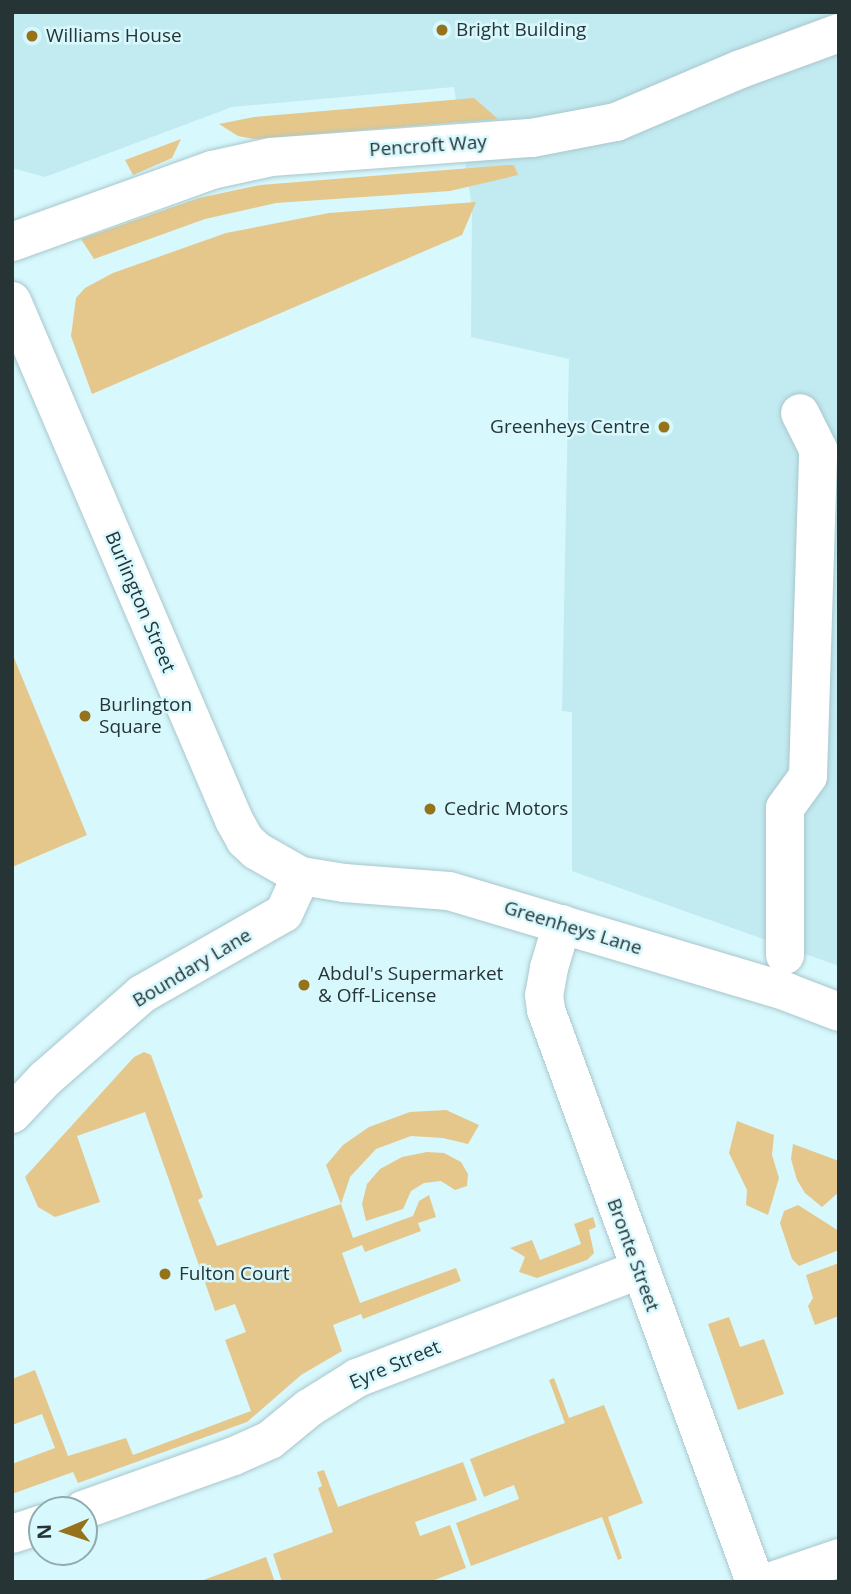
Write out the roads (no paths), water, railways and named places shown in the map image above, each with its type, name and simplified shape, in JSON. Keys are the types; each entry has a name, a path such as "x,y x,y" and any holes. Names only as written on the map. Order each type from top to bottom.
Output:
{"street":[{"name":"Pencroft Way","path":"12,242 212,170 271,157 532,138 617,122 741,69 839,33"},
{"name":"Burlington Street","path":"12,301 234,820 245,840 257,851 301,876"},
{"path":"785,955 785,808 808,776 817,490 818,449 800,413"},
{"name":"Greenheys Lane","path":"301,876 344,883 449,891 787,992 839,1012"},
{"name":"Boundary Lane","path":"12,1114 45,1079 142,994 284,913 301,876"},
{"name":"Bronte Street","path":"562,924 549,968 544,995 546,1010 755,1582"},
{"name":"Eyre Street","path":"98,1505 234,1456 270,1440 309,1408 357,1378 639,1270"},
{"path":"769,1582 839,1558"}],"place":[{"name":"Bright Building","path":"442,30"},
{"name":"Williams House","path":"32,36"},
{"name":"Greenheys Centre","path":"664,427"},
{"name":"Burlington Square","path":"85,716"},
{"name":"Cedric Motors","path":"430,809"},
{"name":"Abdul's Supermarket & Off-License","path":"304,985"},
{"name":"Fulton Court","path":"165,1274"}]}
